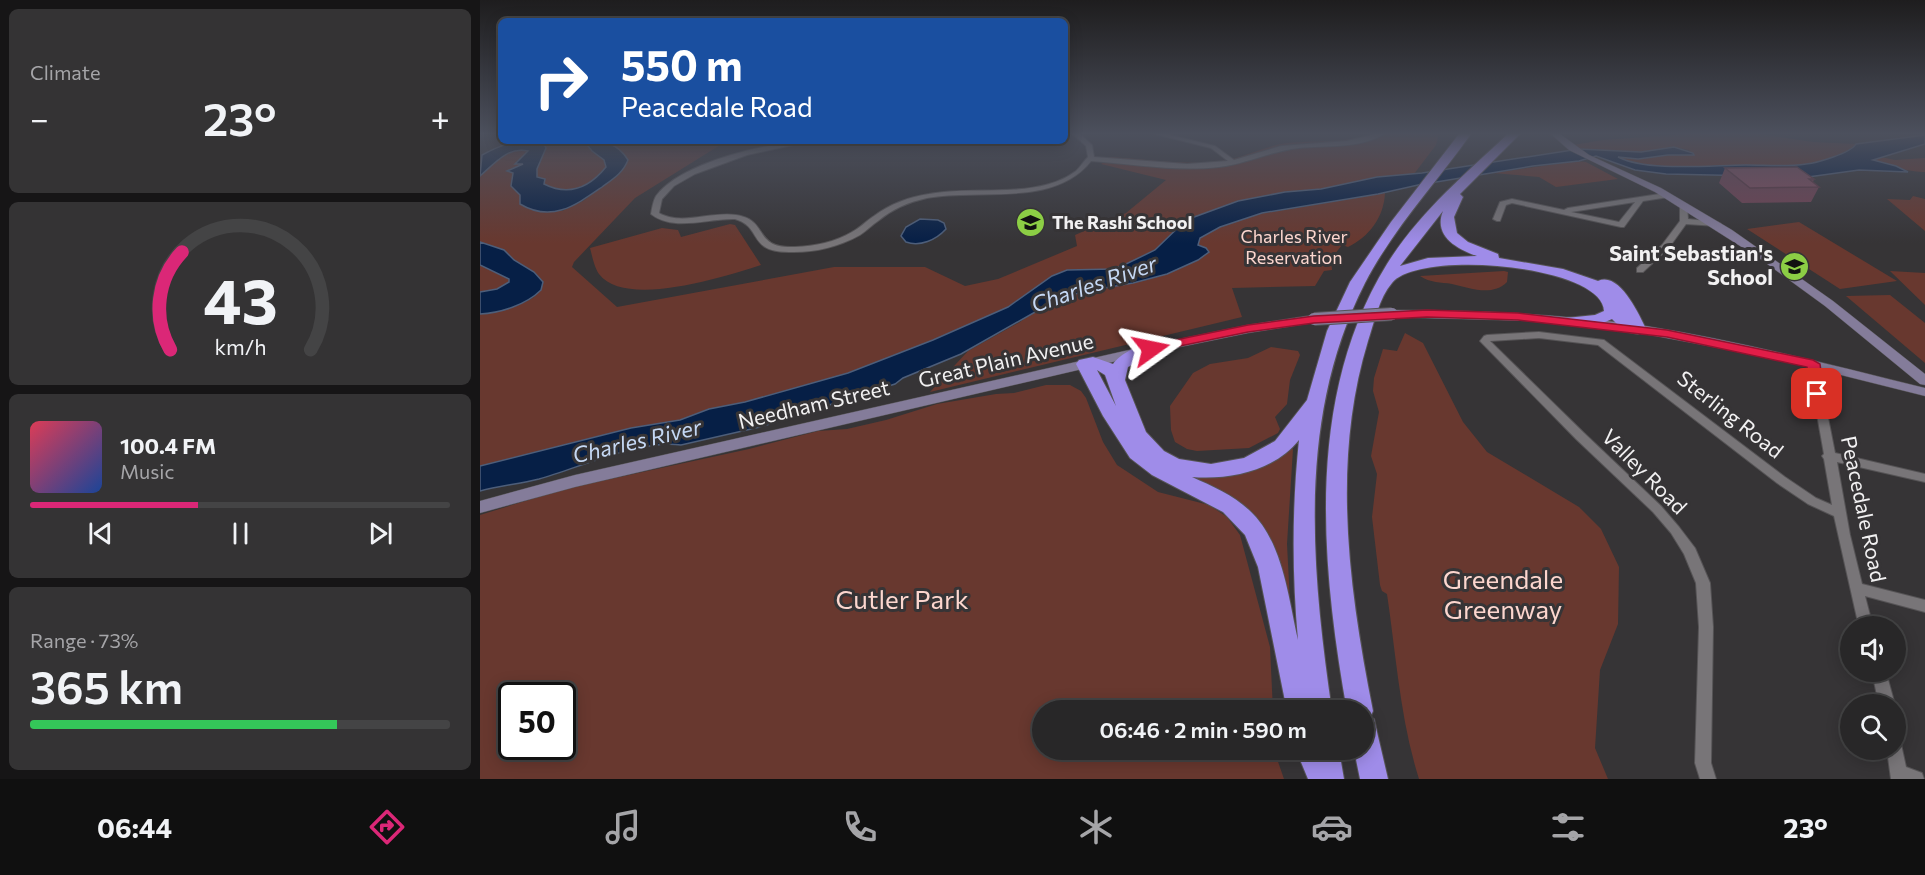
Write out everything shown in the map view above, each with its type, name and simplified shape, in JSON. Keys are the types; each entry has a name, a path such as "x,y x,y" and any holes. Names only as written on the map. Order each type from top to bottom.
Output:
{"highway":[{"path":"1318,700 1308,619 1304,535 1308,454 1317,396 1332,342 1351,295 1374,257 1438,170"},
{"path":"1358,700 1342,594 1338,530 1338,469 1343,411 1351,371 1366,321 1386,279 1417,233 1477,170"},
{"path":"1460,187 1446,222 1450,232 1457,240 1471,249 1492,257 1564,268 1597,280 1623,298 1632,312 1634,328"},
{"path":"1386,279 1417,264 1442,260 1546,269 1567,273 1589,282 1604,292 1619,319 1634,328"},
{"path":"1572,321 1602,319 1612,313 1612,305"},
{"path":"1116,380 1117,369 1122,363 1151,349"},
{"path":"1089,363 1109,369 1116,380 1137,435 1147,448 1174,464 1204,470 1242,467 1276,451 1290,438 1317,396"},
{"path":"1089,363 1125,436 1138,454 1151,464 1229,505 1244,518 1258,536 1269,566 1298,700"},
{"path":"1314,760 1322,779"},
{"path":"1327,760 1330,779"},
{"path":"1370,760 1374,779"}],"main road":[{"path":"1617,170 1717,224 1841,311 1925,381"},
{"name":"Great Plain Avenue","path":"912,404 1240,330 1314,320 1392,314 1488,315 1634,328 1721,343 1925,392"},
{"path":"1886,382 1913,371"},
{"name":"Needham Street","path":"480,507 575,481 912,404"}],"street":[{"path":"698,170 667,190 656,204 655,214 673,220 722,216 742,219 753,225 760,242 765,247 778,250 804,249 849,237 885,212 912,200 945,194 998,193 1053,185 1080,170"},
{"path":"1565,212 1569,209 1666,195"},
{"path":"1497,219 1503,204 1512,201 1621,225 1640,200"},
{"path":"1640,270 1665,247 1684,221 1683,205"},
{"path":"1684,221 1717,224"},
{"name":"Valley Road","path":"1598,342 1539,335 1497,336 1485,340 1580,436 1657,509 1690,552 1703,583 1706,627 1703,763 1708,779"},
{"name":"Sterling Road","path":"1598,342 1613,350 1781,480 1812,501 1841,514"},
{"name":"Peacedale Road","path":"1813,364 1828,456 1863,616"},
{"path":"1828,456 1925,478"},
{"path":"1857,588 1925,606"},
{"path":"1896,760 1899,776 1916,779"}],"green space":[{"path":"487,170 514,170 512,172 521,197 562,211 583,201 620,173 620,170 679,170 635,198 574,262 572,267 617,307 834,267 925,267 965,286 998,279 1077,246 1075,235 1126,213 1166,180 1127,170 1417,170 1414,174 1377,177 1321,189 1285,192 1186,220 1155,250 1126,264 1113,269 1067,270 1008,307 933,340 848,373 745,402 709,409 680,420 631,428 480,466 480,314 501,310 532,299 543,282 504,250 480,242 480,176"},
{"path":"537,170 603,170 585,185 570,189 552,188 543,184 545,180 537,176"},
{"path":"1512,170 1602,170 1618,179 1556,187 1539,177 1493,173"},
{"name":"Charles River Reservation","path":"1385,193 1382,210 1369,232 1348,247 1342,245 1331,259 1332,270 1324,271 1315,286 1232,288 1242,317 930,392 968,351 1020,322 1036,310 1081,292 1133,283 1167,274 1207,254 1198,246 1198,239 1220,227 1247,216"},
{"path":"1913,196 1925,199 1925,231 1887,199 1910,200"},
{"path":"1799,222 1897,281 1840,289 1747,229"},
{"path":"730,224 735,225 761,265 677,287 630,289 612,284 599,274 594,265 590,248 662,228 678,230 681,237"},
{"path":"480,265 508,277 509,283 497,289 480,292"},
{"path":"1890,271 1925,273 1925,305"},
{"path":"1508,272 1507,282 1501,287 1488,290 1432,281 1420,276"},
{"path":"1890,295 1925,323 1925,363 1846,296"},
{"name":"Greendale Greenway","path":"1405,333 1423,343 1463,422 1487,452 1579,507 1601,529 1619,567 1618,624 1600,670 1595,748 1608,779 1419,779 1403,710 1387,594 1382,591 1380,585 1372,517 1377,474 1371,456 1379,412 1373,391 1374,378 1383,349 1397,351"},
{"path":"1271,347 1298,351 1300,355 1290,380 1287,404 1275,417 1280,429 1278,433 1249,448 1197,451 1187,449 1175,442 1171,430 1170,406 1193,373 1210,364 1248,358"},
{"name":"Cutler Park","path":"1046,385 1070,385 1081,391 1086,398 1103,442 1117,465 1158,492 1209,505 1227,517 1240,535 1270,647 1272,700 1032,700 1032,760 1277,760 1284,779 480,779 480,515 564,489 749,449 818,431 847,429 937,404 1014,393"},
{"path":"1288,448 1293,449 1287,544 1290,602 1269,544 1173,468 1191,472"}],"water":[{"path":"537,170 537,177 545,179 544,184 561,189 578,188 603,170 621,170 583,200 553,212 543,212 520,204 520,195 511,186 513,173 507,171"},
{"name":"Charles River","path":"1439,170 1507,170 1262,213 1220,227 1200,238 1198,245 1209,252 1198,260 1167,274 1133,283 1081,292 1051,303 961,354 903,378 895,384 760,427 681,445 665,444 629,450 539,479 480,491 480,466 631,428 680,420 709,409 745,402 848,373 933,340 1008,307 1052,276 1067,270 1113,269 1126,264 1155,250 1186,220 1238,201 1285,192 1321,189 1377,177"},
{"path":"1638,170 1856,170 1808,177 1666,174"},
{"path":"1868,170 1905,170 1908,172"},
{"path":"920,219 938,220 944,223 946,229 928,241 917,244 906,242 901,236 906,227"},
{"path":"480,242 504,250 514,260 534,272 543,282 541,290 528,300 512,307 480,314 480,292 497,289 509,282 509,279 480,265"}],"building":[{"path":"1728,170 1802,170 1814,179 1809,179 1819,187 1750,188"}],"place":[{"name":"The Rashi School","path":"1031,223"},
{"name":"Saint Sebastian's School","path":"1794,266"}],"route":[{"path":"1151,349 1279,324 1369,315 1518,316 1667,333 1813,364 1817,394"}]}
